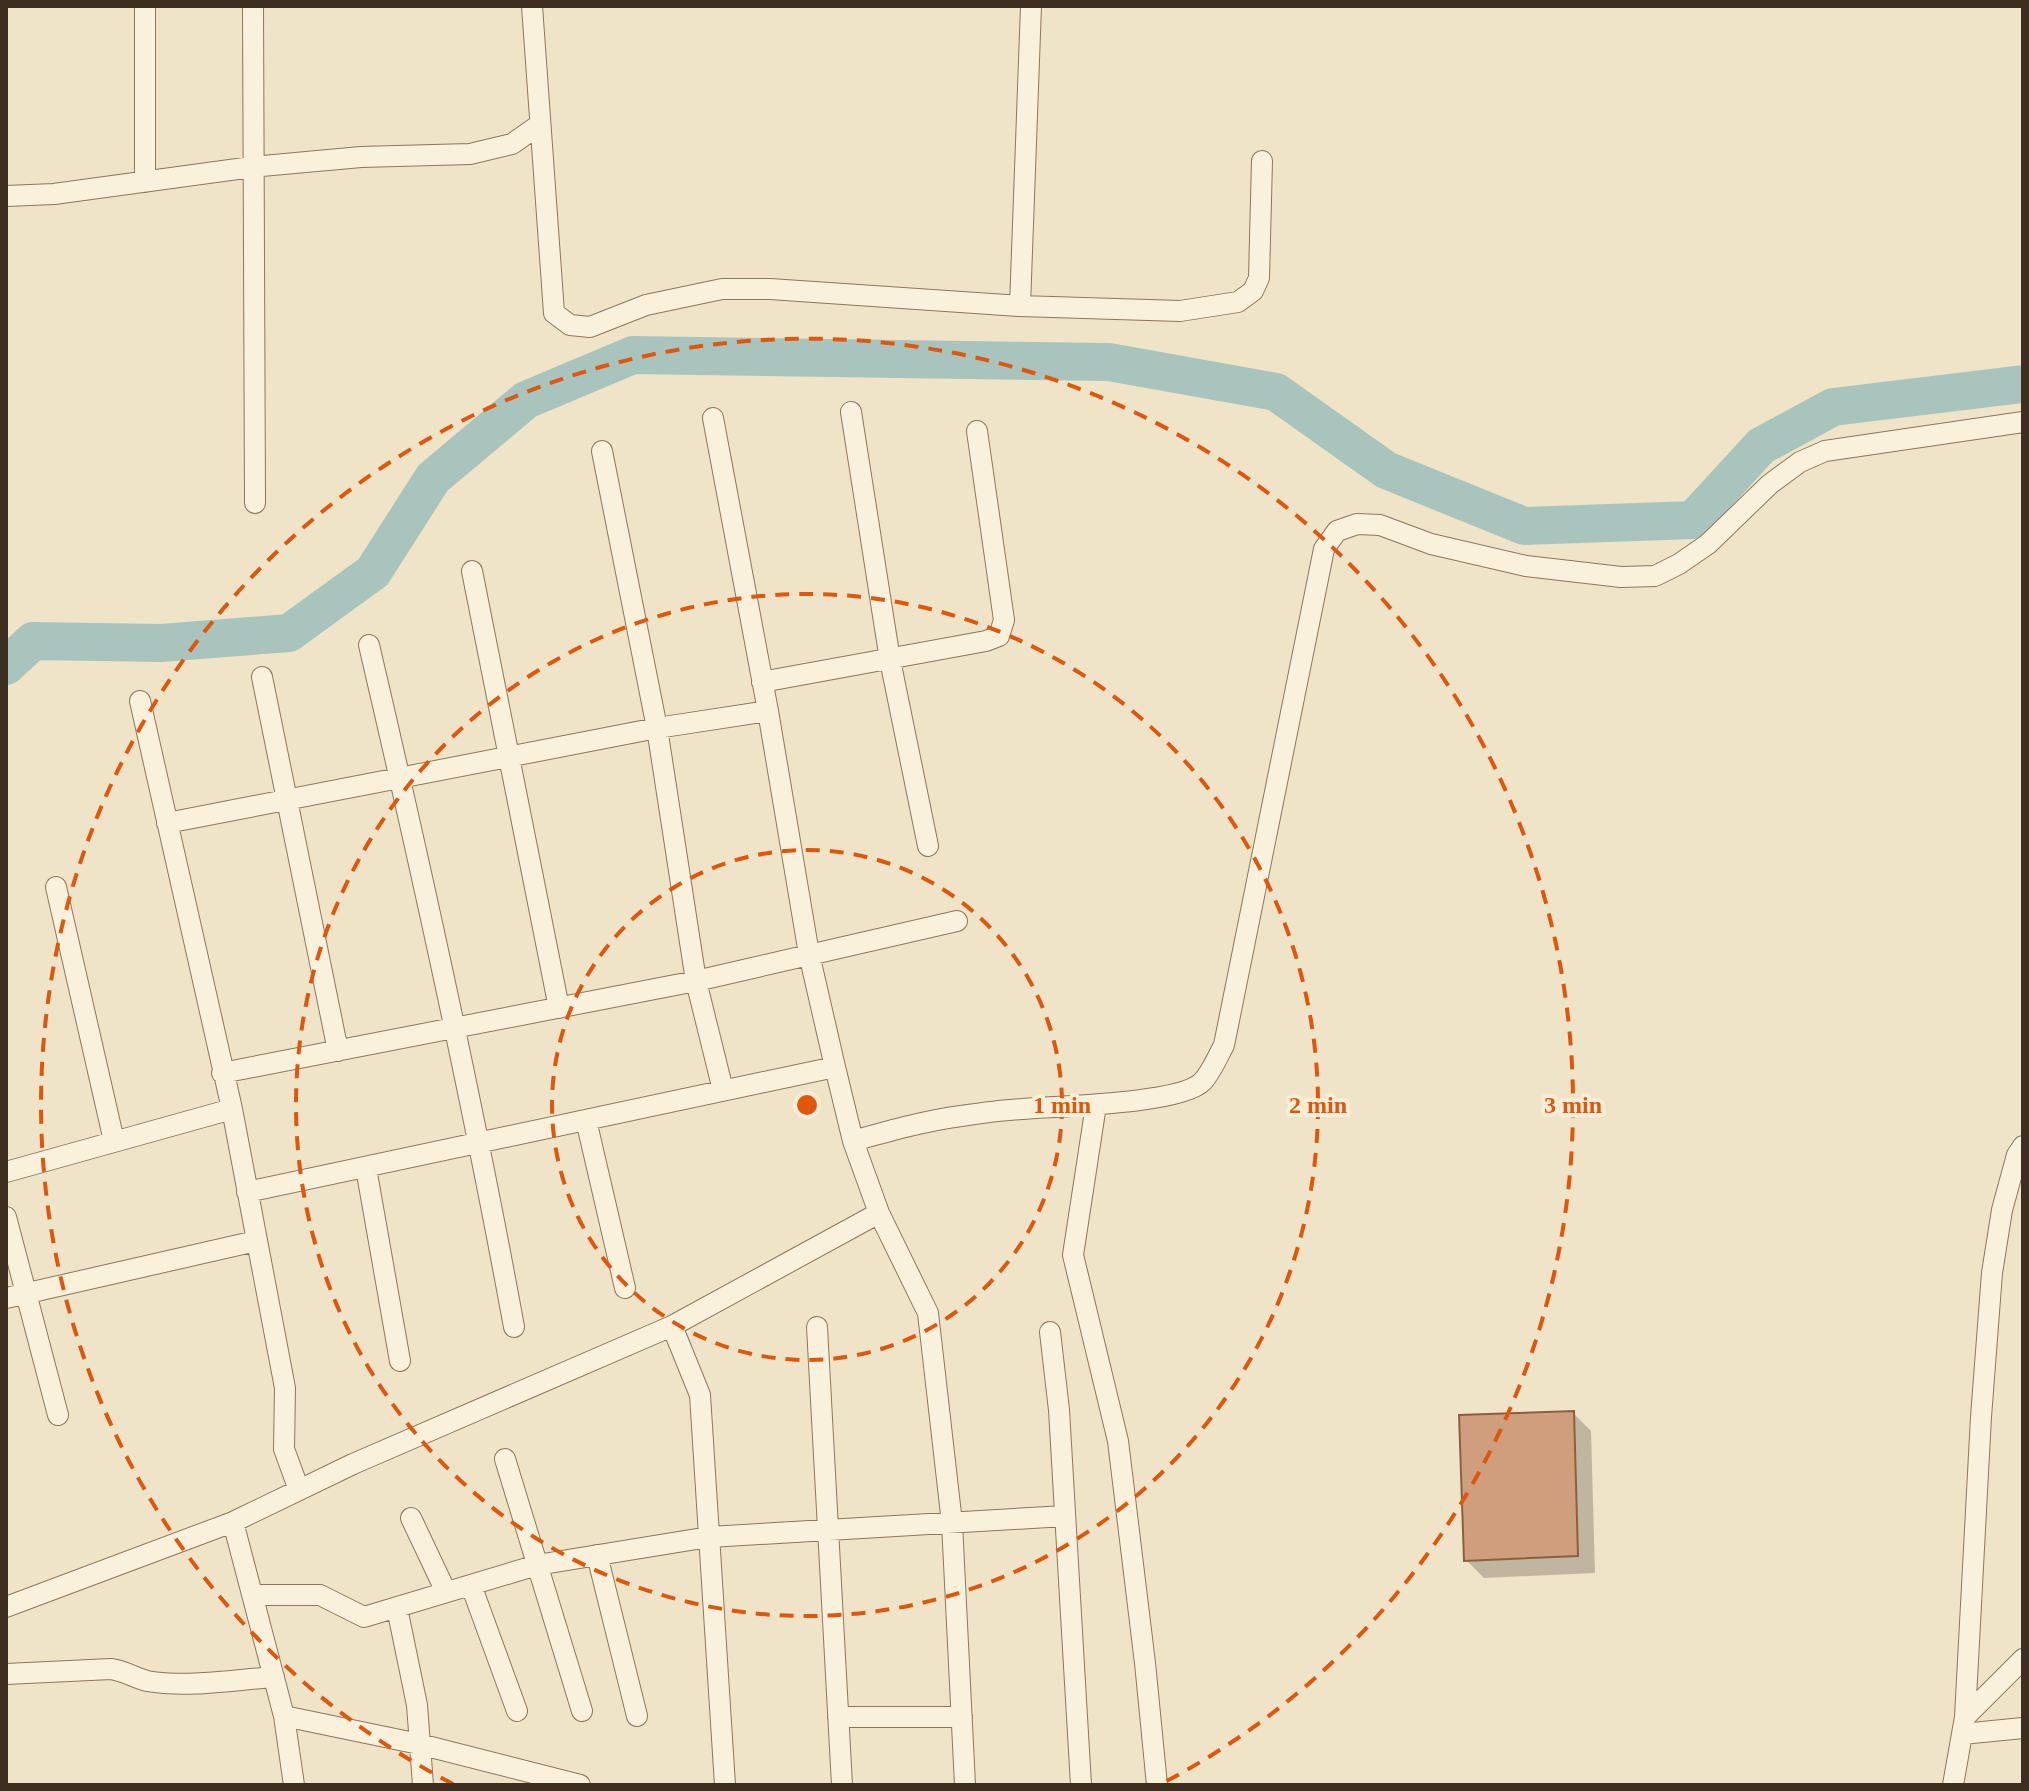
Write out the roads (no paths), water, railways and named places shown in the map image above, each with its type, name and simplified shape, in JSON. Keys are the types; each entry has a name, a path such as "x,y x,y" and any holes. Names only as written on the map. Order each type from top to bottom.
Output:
{"street":[{"path":"145,6 145,182"},
{"path":"253,6 255,503"},
{"path":"532,6 554,313 570,325 590,327 646,305 722,289 770,289 1020,306 1180,311 1238,302 1253,291 1259,278 1262,161"},
{"path":"1020,306 1031,6"},
{"path":"6,196 54,194 252,167 361,157 470,154 512,144 539,125"},
{"path":"851,412 890,660 928,846"},
{"path":"713,418 768,711 809,954 835,1067 853,1141 879,1213 928,1313 952,1523 965,1785"},
{"path":"853,1141 958,1116 1096,1105 1177,1093 1202,1084 1224,1045 1324,549 1337,531 1357,524 1380,525 1431,544 1526,566 1621,577 1655,576 1708,544 1770,484 1800,462 1825,451 2023,422"},
{"path":"762,682 890,660 999,636 1004,620 977,431"},
{"path":"602,451 657,728 696,981 723,1090"},
{"path":"472,571 559,1008"},
{"path":"369,645 481,1143 514,1327"},
{"path":"262,677 338,1051"},
{"path":"140,701 232,1109 285,1388 284,1449 299,1490"},
{"path":"167,823 510,755 768,711"},
{"path":"56,887 114,1141"},
{"path":"222,1073 696,981 957,921"},
{"path":"247,1192 835,1067"},
{"path":"1096,1105 1073,1255 1118,1441 1157,1785"},
{"path":"6,1172 232,1109"},
{"path":"586,1120 625,1288"},
{"path":"1953,1785 1963,1725 1992,1273 2002,1210 2017,1155 2023,1146"},
{"path":"366,1168 400,1361"},
{"path":"2002,1210 2023,1186"},
{"path":"6,1607 233,1522 353,1464 672,1326 879,1213"},
{"path":"6,1217 16,1295 58,1415"},
{"path":"16,1295 256,1241"},
{"path":"672,1326 700,1395 725,1785"},
{"path":"817,1327 842,1785"},
{"path":"1050,1332 1059,1410 1081,1785"},
{"path":"505,1459 582,1711"},
{"path":"253,1595 320,1595 364,1617 537,1565 709,1537 1065,1516"},
{"path":"411,1518 446,1592"},
{"path":"233,1522 284,1716 294,1785"},
{"path":"597,1555 637,1716"},
{"path":"471,1585 517,1711"},
{"path":"397,1608 417,1705 423,1785"},
{"path":"1963,1725 2023,1659"},
{"path":"6,1674 111,1669 129,1672 144,1680 172,1683 274,1677"},
{"path":"284,1716 419,1744 550,1781 580,1785"},
{"path":"838,1717 962,1717"},
{"path":"1963,1725 2023,1728"}],"waterway":[{"path":"6,666 33,641 161,643 289,633 373,572 433,478 526,400 633,355 1109,362 1276,392 1386,470 1524,526 1693,520 1761,446 1833,407 2023,384"}]}
